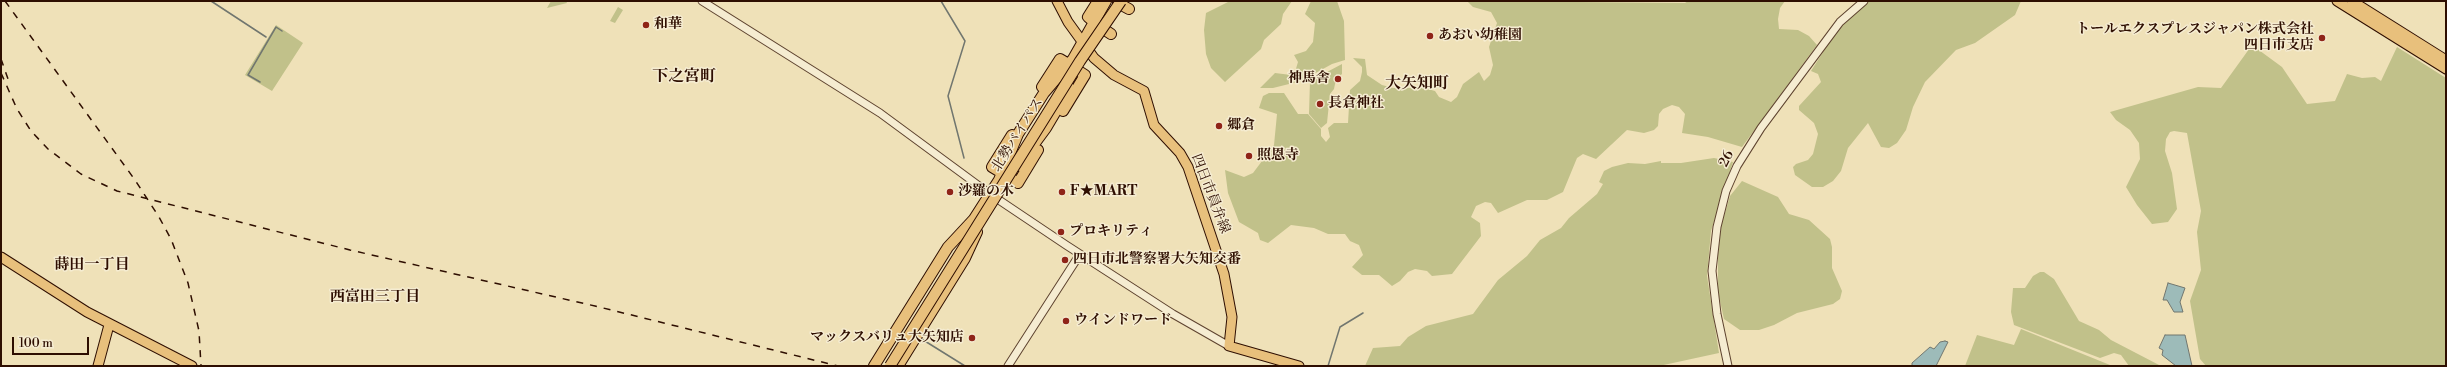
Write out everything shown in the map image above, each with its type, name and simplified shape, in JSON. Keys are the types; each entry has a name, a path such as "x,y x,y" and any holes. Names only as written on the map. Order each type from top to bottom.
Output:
{"highway":[{"path":"1098,1 1088,17 1111,34"},
{"path":"1099,26 1106,1"},
{"path":"874,366 952,241 974,219 993,196 1006,175 1016,138 1027,115 1044,93 1072,67 1099,26 1120,2 1129,9"},
{"name":"北勢バイパス","path":"890,366 1080,61 1120,2"},
{"path":"1006,175 1018,183 1049,129 1085,75 1072,67"},
{"path":"1027,115 1049,129"},
{"path":"898,366 961,265 993,196"},
{"path":"920,340 970,261 975,251 975,237"},
{"path":"893,323 941,248 948,241 952,241"}],"main road":[{"name":"四日市員弁線","path":"1057,1 1085,46 1106,69 1144,92 1154,125 1180,153 1188,168 1224,274 1232,317 1229,346"},
{"path":"2337,1 2446,69"},
{"path":"2353,2 2446,60"},
{"path":"1,257 109,325 192,366"},
{"path":"98,366 109,325"},
{"path":"1229,346 1299,366"}],"street":[{"path":"702,1 880,113 993,196 1080,254 1173,314 1229,346"},
{"name":"26","path":"1728,366 1717,314 1712,271 1717,227 1726,191 1737,166 1761,128 1840,22 1864,1"},
{"path":"1008,366 1080,254"}],"green space":[{"path":"551,1 566,1 567,3 547,8"},
{"path":"1230,1 1292,1 1283,14 1281,24 1264,40 1261,49 1225,82 1211,68 1206,54 1204,30 1206,13"},
{"path":"1311,1 1337,1 1344,21 1345,60 1332,64 1301,81 1273,88 1260,88 1275,73 1291,75 1295,72 1298,62 1294,55 1306,51 1313,42 1315,23 1305,14"},
{"path":"1467,1 1685,3 1688,1 1785,1 1780,8 1778,19 1779,29 1798,30 1809,36 1817,45 1742,147 1708,137 1682,133 1685,114 1679,107 1672,105 1663,109 1659,114 1658,126 1654,130 1644,133 1627,130 1596,159 1583,154 1577,158 1563,192 1547,200 1527,200 1498,213 1491,203 1485,202 1476,206 1471,217 1480,223 1481,236 1452,274 1432,276 1427,271 1415,269 1408,272 1400,281 1392,286 1379,275 1362,275 1352,267 1363,255 1359,245 1350,241 1345,234 1328,234 1314,228 1291,225 1268,243 1260,240 1258,233 1239,222 1228,193 1225,170 1244,177 1253,173 1274,145 1277,114 1259,108 1263,96 1269,93 1284,93 1298,114 1308,114 1321,129 1321,136 1326,142 1330,137 1328,128 1334,123 1348,123 1350,90 1360,81 1362,72 1362,67 1353,58 1365,59 1367,75 1382,85 1393,88 1424,88 1435,91 1439,97 1451,102 1457,97 1463,84 1479,72 1484,81 1490,75 1493,65 1489,47 1497,23 1491,12 1473,7"},
{"path":"1869,1 2021,1 2015,15 1975,43 1956,50 1925,82 1913,107 1906,130 1897,143 1889,148 1881,147 1868,123 1848,148 1841,171 1833,181 1823,187 1812,187 1795,175 1793,167 1796,164 1808,160 1813,154 1818,134 1814,123 1799,110 1799,106 1821,82 1818,74 1811,71 1839,27 1861,6"},
{"path":"618,7 623,10 615,23 610,21"},
{"path":"276,25 303,43 272,91 245,75"},
{"path":"2252,45 2282,67 2307,104 2335,101 2347,74 2362,78 2375,77 2381,81 2397,47 2446,78 2446,366 2206,366 2200,359 2190,301 2201,270 2197,232 2201,211 2187,133 2174,131 2170,132 2166,139 2165,151 2172,173 2177,209 2168,222 2152,224 2137,205 2126,187 2140,159 2139,143 2130,130 2116,120 2110,112 2198,87 2221,88"},
{"path":"1342,64 1342,74 1336,79 1334,89 1330,94 1327,123 1321,128 1309,114 1310,81"},
{"path":"1714,158 1733,162 1711,231 1707,276 1719,353 1659,366 1365,366 1373,348 1400,346 1408,337 1426,326 1473,314 1498,280 1527,256 1540,240 1561,228 1569,218 1597,194 1603,184 1599,182 1604,171 1612,167 1628,163 1645,164 1661,161 1661,163 1681,163"},
{"path":"1742,181 1778,197 1789,214 1809,220 1830,239 1832,247 1832,268 1842,291 1840,299 1833,304 1797,313 1774,325 1759,330 1740,330 1724,319 1718,292 1718,253 1721,226 1730,196"},
{"path":"2040,272 2044,272 2054,279 2079,321 2099,330 2111,340 2161,366 2129,366 2121,355 2114,353 2100,358 2014,325 2011,312 2013,288 2025,288 2033,276"},
{"path":"2021,329 2110,366 1965,366 1977,335 2014,345"}],"water":[{"path":"2168,283 2185,288 2180,302 2183,312 2174,312 2167,300 2163,300"},
{"path":"2165,335 2185,335 2192,366 2176,366 2162,355 2163,350 2159,348"},
{"path":"1940,342 1948,342 1936,366 1912,366 1912,363 1930,347 1934,349"}],"waterway":[{"path":"211,1 266,37"},
{"path":"941,1 965,41 948,96 964,158"},
{"path":"260,82 248,75 276,27 282,31"},
{"path":"1328,366 1340,327 1363,313"},
{"path":"920,338 965,366"}],"railway":[{"path":"5,1 135,180 159,217 171,239 188,283 199,331 201,366"},
{"path":"1,59 8,79"},
{"path":"1,73 17,109 31,131 48,149 81,174 117,191 350,250 595,306 838,366"}],"place":[{"name":"和華","path":"646,25"},
{"name":"あおい幼稚園","path":"1430,36"},
{"name":"トールエクスプレスジャパン株式会社 四日市支店","path":"2322,38"},
{"name":"神馬舎","path":"1338,79"},
{"name":"長倉神社","path":"1320,104"},
{"name":"郷倉","path":"1219,126"},
{"name":"照恩寺","path":"1249,156"},
{"name":"沙羅の木","path":"950,192"},
{"name":"F★MART","path":"1062,192"},
{"name":"プロキリティ","path":"1061,232"},
{"name":"四日市北警察署大矢知交番","path":"1065,260"},
{"name":"ウインドワード","path":"1066,321"},
{"name":"マックスバリュ大矢知店","path":"972,338"}],"district":[{"name":"下之宮町","path":"684,77"},
{"name":"大矢知町","path":"1417,84"},
{"name":"蒔田一丁目","path":"92,265"},
{"name":"西富田三丁目","path":"375,297"}]}
